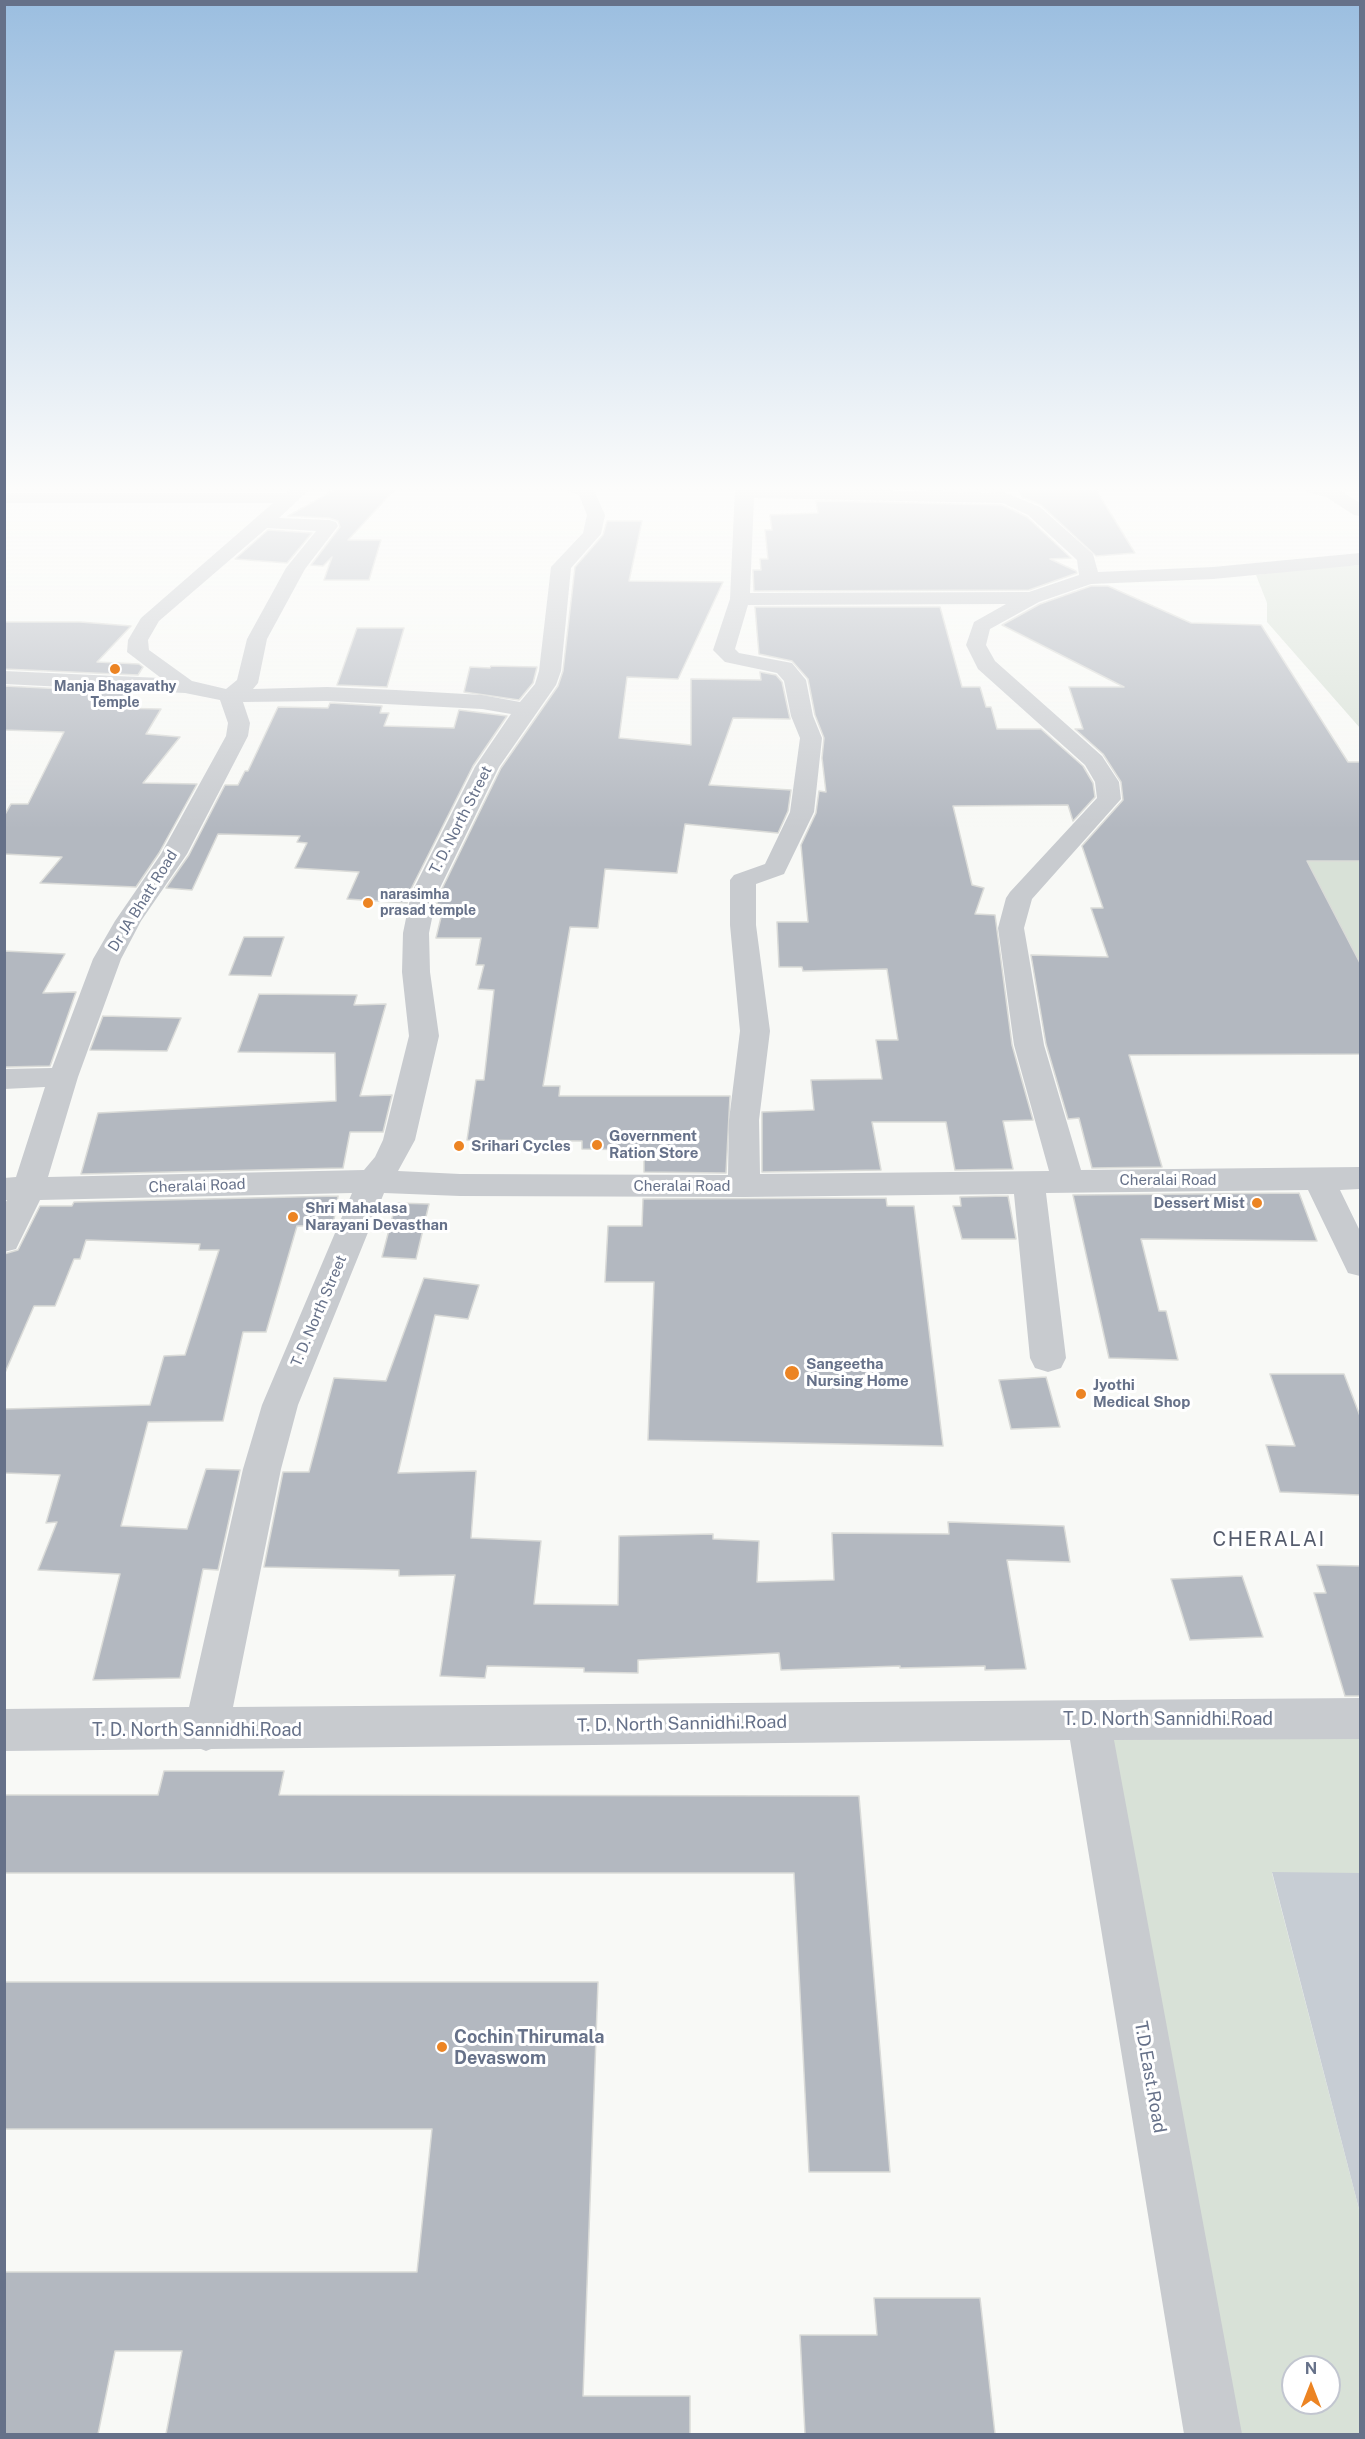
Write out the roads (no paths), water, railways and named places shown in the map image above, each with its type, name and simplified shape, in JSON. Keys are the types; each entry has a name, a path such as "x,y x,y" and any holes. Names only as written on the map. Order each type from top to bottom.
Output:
{"street":[{"path":"170,602 151,618 138,640 138,652 185,686"},
{"path":"230,696 247,683 257,639 277,602"},
{"name":"T. D. North Street","path":"206,1730 262,1469 280,1405 373,1181 388,1162 399,1140 424,1035 416,972 416,933 424,894 487,767 525,710 545,685 550,671 557,602"},
{"path":"739,602 724,650 732,657 784,668 795,680 802,716 811,738 802,812 775,869 743,880 743,925 755,1030 744,1120 744,1186"},
{"path":"1024,602 981,626 976,645 986,664 1094,761 1107,782 1109,799 1019,898 1011,928 1029,1045 1068,1181"},
{"path":"70,679 88,659"},
{"path":"119,660 149,662"},
{"path":"4,677 185,686 230,696 327,693 482,702 525,710"},
{"name":"Dr JA Bhatt Road","path":"4,1240 16,1190 63,1077 107,959 116,940 174,854 237,736 239,723 230,696"},
{"path":"4,1079 63,1077"},
{"name":"Cheralai Road","path":"16,1190 373,1181 460,1185 744,1186 1360,1178"},
{"path":"1319,1179 1360,1264"},
{"path":"1029,1182 1048,1358"},
{"name":"T. D. North Sannidhi.Road","path":"4,1731 1360,1718"},
{"name":"T.D.East.Road","path":"1088,1719 1213,2434"}],"place":[{"name":"Manja Bhagavathy Temple","path":"115,669"},
{"name":"narasimha prasad temple","path":"368,903"},
{"name":"Government Ration Store","path":"597,1145"},
{"name":"Srihari Cycles","path":"459,1146"},
{"name":"Dessert Mist","path":"1257,1203"},
{"name":"Shri Mahalasa Narayani Devasthan","path":"293,1217"},
{"name":"Sangeetha Nursing Home","path":"792,1373"},
{"name":"Jyothi Medical Shop","path":"1081,1394"},
{"name":"Cochin Thirumala Devaswom","path":"442,2047"}],"district":[{"name":"CHERALAI","path":"1269,1540"}]}
